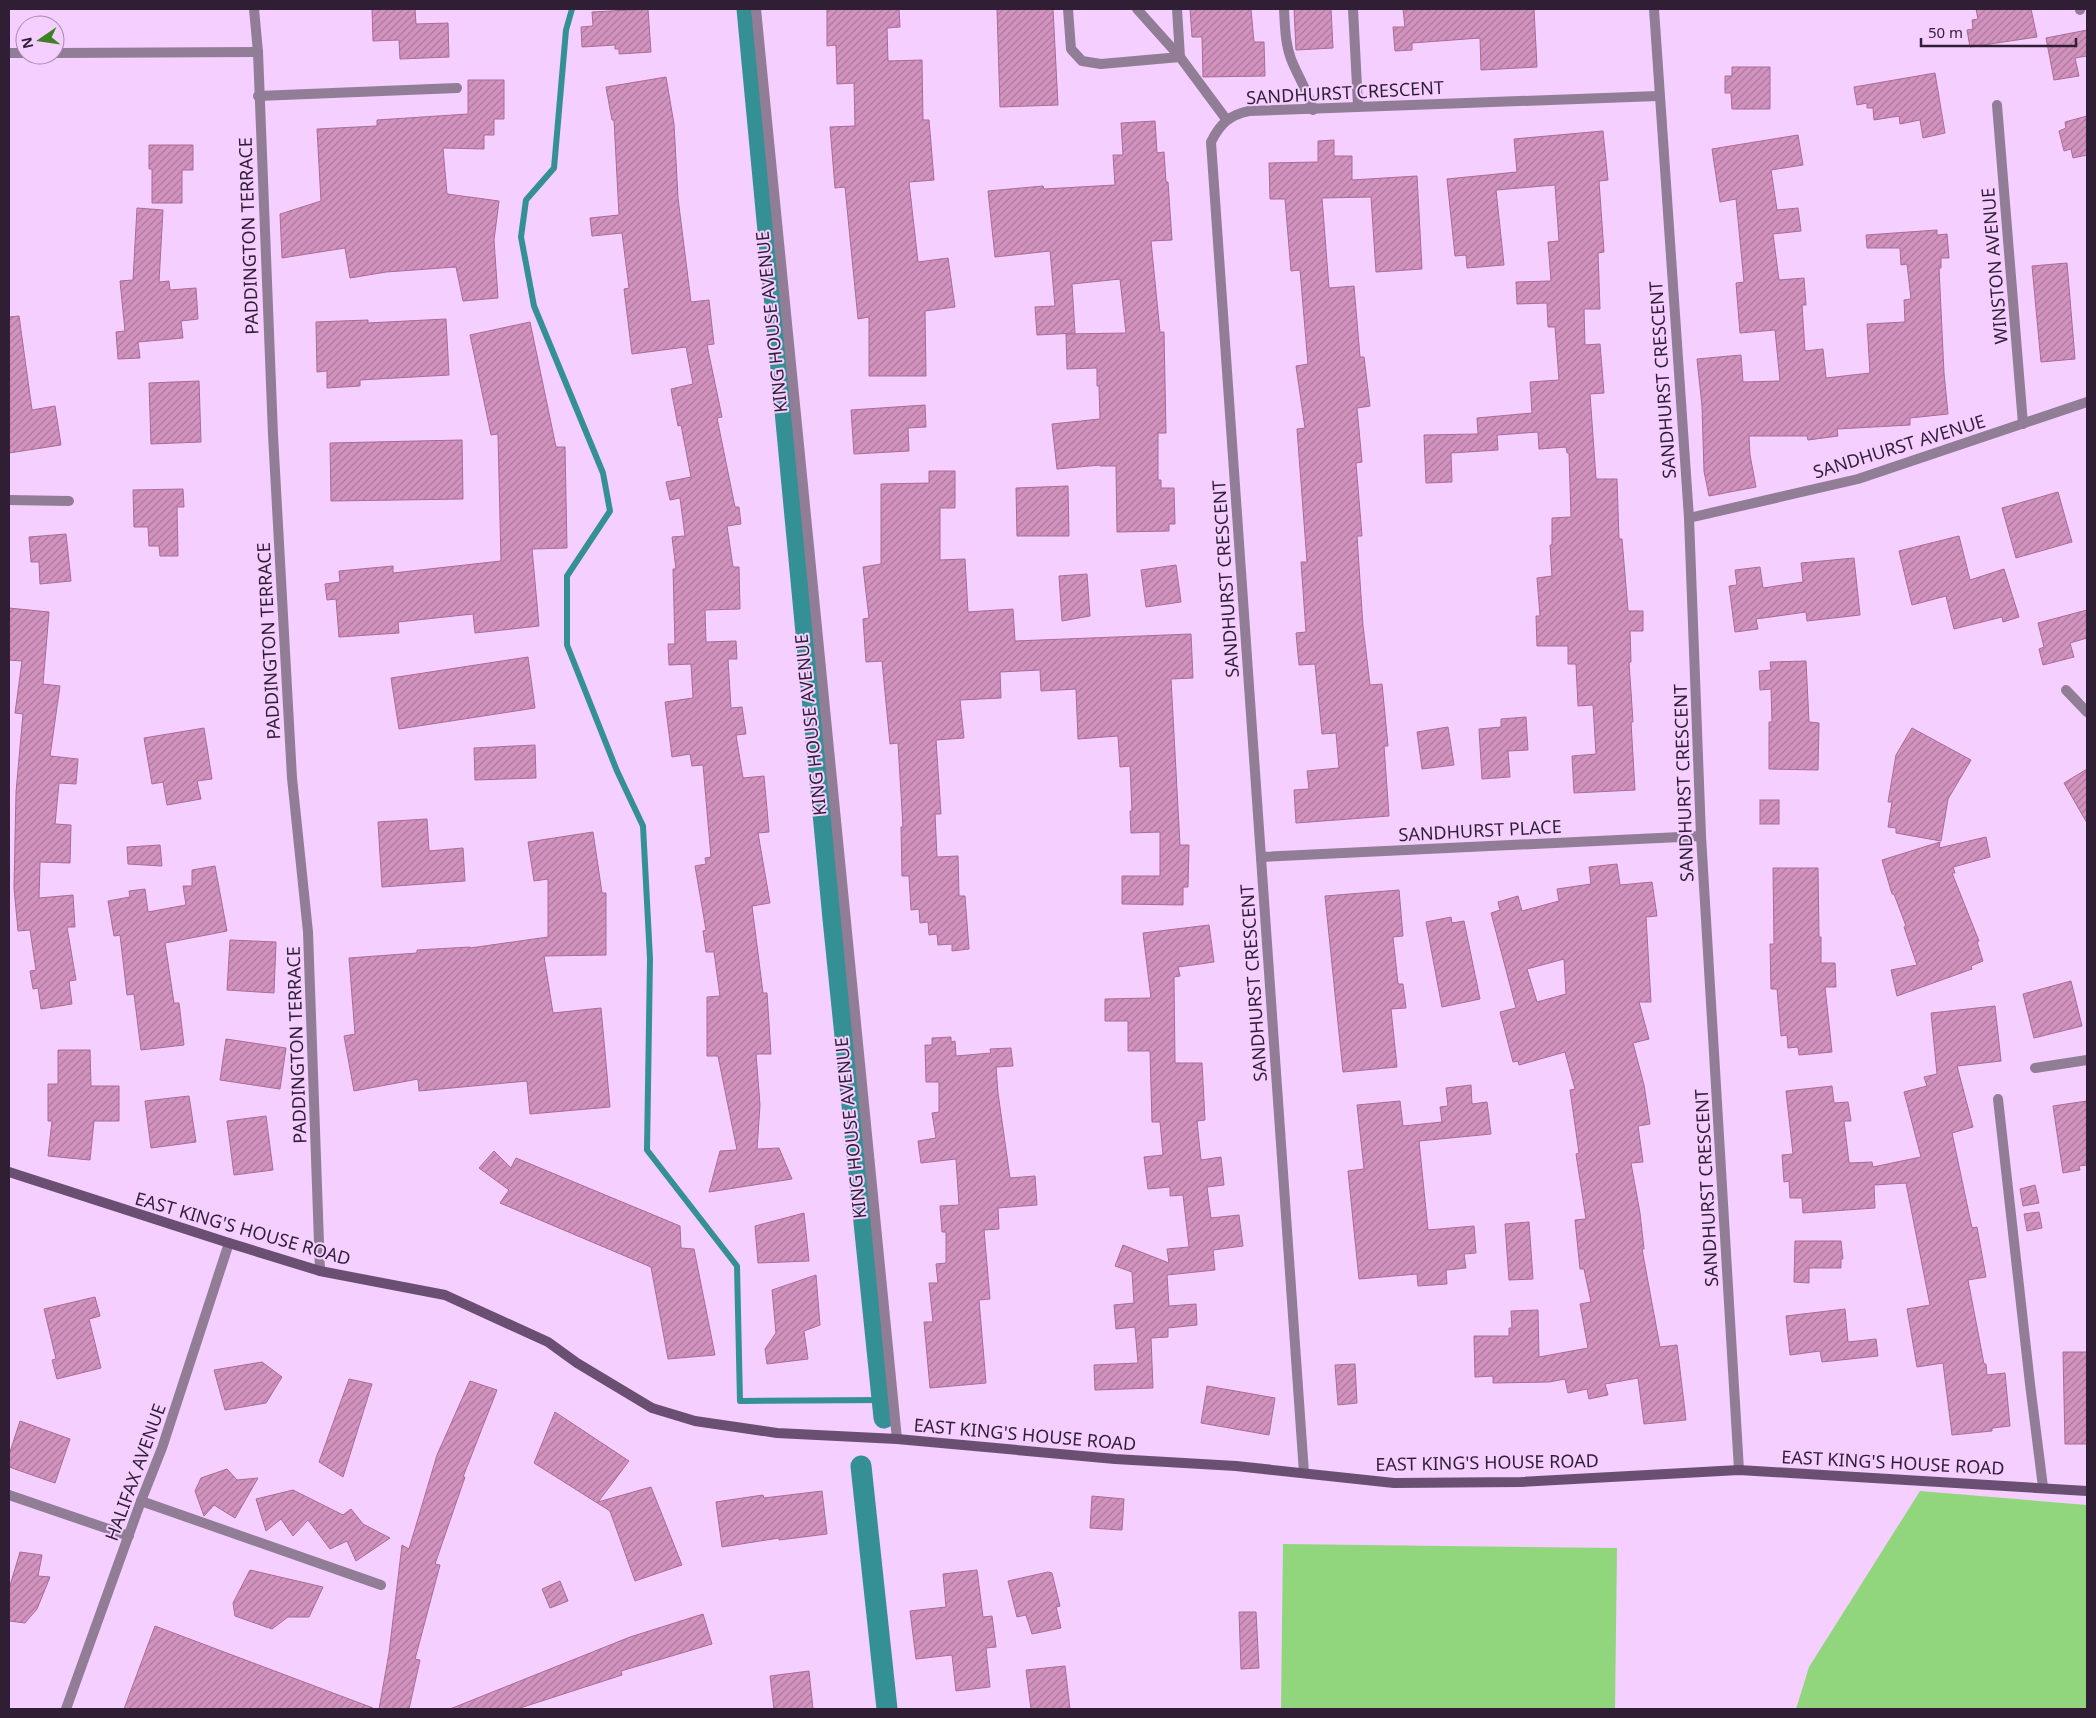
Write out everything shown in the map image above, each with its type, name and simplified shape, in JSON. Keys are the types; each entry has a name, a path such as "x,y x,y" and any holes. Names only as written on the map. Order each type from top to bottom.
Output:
{"main road":[{"name":"EAST KING'S HOUSE ROAD","path":"9,1172 229,1244 320,1271 446,1295 548,1342 577,1363 652,1408 695,1421 777,1433 897,1439 1115,1460 1236,1466 1394,1483 1520,1482 1739,1470 2087,1491"}],"street":[{"name":"PADDINGTON TERRACE","path":"254,9 258,52 258,96 273,435 292,778 308,932 320,1271"},
{"name":"KING HOUSE AVENUE","path":"756,9 897,1439"},
{"path":"1068,9 1071,49 1082,61 1101,64 1180,57"},
{"path":"1137,9 1180,57 1226,119"},
{"path":"1177,9 1180,57"},
{"path":"1284,9 1286,44 1313,110"},
{"path":"1353,9 1358,106"},
{"name":"SANDHURST CRESCENT","path":"1654,9 1658,96 1689,518 1701,836 1739,1470"},
{"path":"65,53 258,52"},
{"path":"258,96 457,88"},
{"name":"SANDHURST CRESCENT","path":"1304,1473 1212,142 1218,129 1226,119 1249,111 1658,96"},
{"name":"WINSTON AVENUE","path":"1997,105 2023,424"},
{"name":"SANDHURST AVENUE","path":"1689,518 1858,479 2087,402"},
{"path":"9,500 69,501"},
{"path":"2066,690 2087,712"},
{"name":"SANDHURST PLACE","path":"1261,857 1701,836"},
{"path":"2035,1068 2087,1060"},
{"path":"1998,1099 2043,1487"},
{"name":"HALIFAX AVENUE","path":"66,1709 162,1448 229,1244"},
{"path":"9,1495 129,1536"},
{"path":"141,1501 381,1585"}],"green space":[{"path":"1920,1491 2087,1505 2087,1709 1796,1709 1809,1667"},
{"path":"1283,1544 1617,1548 1615,1709 1281,1709"}],"building":[{"path":"372,9 415,9 416,24 448,23 449,57 400,59 399,40 373,41"},
{"path":"648,9 651,52 619,54 619,49 615,49 615,45 582,47 581,27 593,26 592,12"},
{"path":"827,9 899,9 900,27 887,28 888,61 922,60 923,120 929,120 934,180 909,182 918,262 948,258 955,307 925,311 926,376 869,376 869,317 858,319 845,187 835,188 830,127 855,126 854,83 837,84 836,45 827,46"},
{"path":"997,9 1053,9 1058,105 1000,107"},
{"path":"1190,9 1251,9 1254,42 1264,42 1265,76 1203,77 1202,37 1192,37"},
{"path":"1294,9 1331,9 1333,48 1296,50"},
{"path":"1403,9 1534,9 1537,67 1481,70 1480,38 1412,43 1412,50 1395,51 1393,27 1405,27"},
{"path":"1976,9 2031,9 2037,37 1970,47 1967,30 1973,29 1972,20 1978,19"},
{"path":"2087,30 2087,56 2075,58 2079,76 2054,80 2046,38"},
{"path":"1732,67 1770,67 1770,109 1732,109 1731,93 1725,93 1725,76 1732,76"},
{"path":"1935,73 1945,133 1923,138 1920,120 1900,124 1899,116 1874,120 1873,108 1867,108 1867,103 1857,105 1854,87"},
{"path":"666,77 674,124 678,198 691,302 709,300 714,344 707,345 722,417 717,418 735,507 739,507 741,524 727,526 733,567 739,567 740,609 705,610 706,642 736,641 737,659 728,659 731,708 742,707 746,734 736,735 743,778 764,776 769,832 758,833 770,903 752,906 763,993 767,993 771,1054 756,1054 760,1105 757,1149 779,1148 792,1179 709,1192 720,1151 737,1150 718,1056 707,1056 707,997 720,996 714,952 706,952 703,931 706,930 695,866 706,864 705,858 711,857 703,765 692,766 690,754 672,757 665,702 693,698 691,664 669,665 668,644 675,644 673,569 676,569 672,537 685,536 680,498 670,500 666,482 691,477 681,425 678,426 671,389 693,384 686,347 632,354 624,289 629,288 622,233 592,236 590,218 619,215 614,120 612,120 606,87"},
{"path":"468,80 504,80 504,119 494,119 494,135 484,135 484,149 443,148 447,194 499,201 494,240 498,298 463,301 456,267 386,272 350,278 345,248 282,258 280,214 321,201 317,129 377,126 377,120 468,114"},
{"path":"2087,116 2087,155 2073,158 2071,149 2064,151 2059,131 2066,128 2065,122"},
{"path":"1155,121 1157,153 1164,152 1172,240 1151,241 1160,332 1164,332 1166,433 1158,433 1158,480 1161,480 1161,488 1174,488 1175,524 1169,524 1169,531 1117,532 1116,466 1100,465 1057,469 1052,424 1100,419 1097,368 1067,369 1066,334 1126,333 1120,279 1072,284 1075,333 1037,335 1035,307 1055,306 1050,251 995,257 988,191 1043,186 1044,189 1115,185 1113,155 1123,155 1121,123"},
{"path":"1603,131 1608,180 1599,181 1604,252 1598,253 1600,309 1584,309 1585,345 1600,344 1604,393 1590,394 1596,479 1617,479 1619,539 1622,539 1628,611 1643,611 1643,631 1630,631 1631,662 1629,662 1635,790 1574,793 1572,756 1596,754 1593,705 1578,706 1576,664 1568,664 1568,646 1537,646 1536,616 1540,616 1537,578 1552,576 1550,545 1552,545 1552,518 1571,517 1569,453 1567,453 1566,447 1539,449 1538,432 1497,435 1498,450 1451,453 1452,482 1426,483 1424,435 1478,434 1477,418 1532,413 1530,382 1559,380 1555,327 1548,327 1547,303 1517,304 1516,282 1551,281 1548,242 1559,241 1555,185 1496,190 1504,265 1467,268 1466,255 1455,256 1447,179 1517,172 1514,139"},
{"path":"1798,135 1803,165 1771,170 1777,210 1798,208 1801,231 1773,234 1779,280 1804,278 1806,305 1802,305 1805,351 1823,349 1826,378 1870,373 1867,324 1905,322 1904,300 1911,299 1907,264 1901,265 1900,248 1867,248 1866,235 1937,230 1937,235 1947,234 1949,258 1941,258 1941,268 1939,268 1948,414 1910,418 1910,425 1837,429 1838,436 1808,440 1807,436 1749,436 1750,455 1756,487 1709,496 1704,471 1702,406 1697,359 1741,355 1743,382 1780,381 1775,330 1740,333 1736,283 1744,282 1736,199 1720,202 1712,149"},
{"path":"1334,140 1334,156 1352,156 1352,180 1417,176 1422,269 1376,272 1371,197 1322,198 1329,288 1354,286 1360,357 1364,357 1370,406 1357,408 1362,462 1356,463 1362,536 1357,536 1363,626 1370,685 1382,684 1388,746 1384,746 1389,816 1296,823 1294,790 1309,789 1307,771 1339,768 1336,733 1322,734 1315,664 1299,665 1296,633 1306,632 1301,562 1307,562 1297,429 1305,428 1296,366 1308,364 1300,270 1291,271 1285,199 1270,199 1269,163 1318,162 1318,141"},
{"path":"149,145 193,145 193,170 182,170 182,203 152,203 152,169 149,169"},
{"path":"137,208 163,210 159,282 169,281 170,290 196,288 198,319 181,321 183,338 138,342 140,358 118,359 116,332 125,331 120,281 133,280"},
{"path":"2067,263 2075,359 2041,362 2032,266"},
{"path":"19,316 32,410 55,406 61,445 9,453 9,317"},
{"path":"446,319 449,375 360,380 360,386 327,388 327,371 317,372 316,322 368,320 368,323"},
{"path":"530,322 556,447 565,447 567,548 532,549 539,626 475,633 473,614 398,622 399,633 339,637 336,599 327,600 325,584 340,582 339,571 393,566 393,573 501,561 498,434 491,435 470,335"},
{"path":"199,381 201,442 151,444 149,383"},
{"path":"925,405 926,427 908,428 909,451 854,454 851,410"},
{"path":"462,440 463,499 331,501 330,443"},
{"path":"929,471 955,471 955,508 940,508 940,560 965,559 968,612 1013,609 1015,641 1191,634 1193,678 1171,679 1180,845 1189,845 1188,887 1183,887 1183,905 1122,904 1122,876 1160,876 1160,832 1131,833 1130,766 1120,767 1118,736 1078,739 1076,689 1041,691 1040,670 1000,672 1001,698 960,700 964,738 936,740 941,814 935,814 937,857 958,856 959,896 965,896 969,949 952,951 952,944 938,945 937,934 929,935 928,922 920,923 919,909 911,910 909,876 902,876 901,827 903,827 898,743 890,744 882,661 866,662 863,619 869,618 863,567 881,564 881,484 929,483"},
{"path":"1068,486 1069,536 1017,536 1016,488"},
{"path":"183,489 184,507 177,507 178,556 160,556 159,546 149,546 148,527 134,527 133,490"},
{"path":"2058,492 2072,542 2016,558 2002,508"},
{"path":"66,534 71,581 40,584 39,562 31,562 29,537"},
{"path":"1959,536 1970,580 2004,569 2019,617 2003,622 2002,617 1954,629 1946,596 1912,605 1899,551"},
{"path":"1854,558 1860,615 1807,621 1806,612 1756,619 1758,629 1735,632 1729,586 1737,585 1735,570 1760,567 1763,588 1803,582 1801,563"},
{"path":"1176,565 1181,602 1146,607 1141,570"},
{"path":"1087,574 1090,616 1062,621 1059,576"},
{"path":"9,608 49,612 43,684 60,686 50,756 78,759 76,784 59,783 55,824 71,825 70,863 40,862 39,898 73,895 75,927 67,927 76,980 69,981 72,1004 41,1009 38,988 33,989 30,971 36,970 30,930 18,931 14,888 16,792 23,714 15,713 22,661 9,660"},
{"path":"2087,610 2087,638 2070,643 2074,657 2043,665 2039,649 2044,647 2038,623"},
{"path":"528,657 535,708 399,729 391,678"},
{"path":"1806,661 1809,722 1819,723 1818,770 1769,769 1769,722 1772,722 1771,689 1760,690 1759,671 1771,670 1770,662"},
{"path":"1526,717 1528,750 1508,751 1510,777 1482,779 1479,729 1501,727 1501,719"},
{"path":"1448,727 1454,765 1422,769 1417,732"},
{"path":"204,728 212,779 197,781 201,799 167,805 163,782 152,784 144,738"},
{"path":"1912,728 1971,760 1948,799 1941,841 1896,833 1896,828 1888,827 1892,802 1888,802 1896,755"},
{"path":"535,745 536,778 475,780 474,748"},
{"path":"2087,769 2087,823 2064,783"},
{"path":"1760,800 1779,800 1779,824 1760,824"},
{"path":"427,819 429,851 463,848 465,881 382,887 378,822"},
{"path":"593,832 602,893 606,893 606,955 544,956 553,1013 601,1008 610,1107 530,1114 527,1081 419,1091 418,1079 354,1091 344,1036 355,1034 349,958 417,953 417,950 470,948 548,937 548,879 534,881 528,842"},
{"path":"1986,837 1990,857 1953,867 1955,873 1952,873 1979,941 1977,942 1983,961 1971,966 1972,969 1897,996 1891,970 1917,965 1904,927 1906,926 1894,894 1892,894 1882,860 1940,842 1939,848"},
{"path":"160,845 162,866 128,864 127,847"},
{"path":"1617,864 1620,885 1652,882 1657,916 1646,917 1651,1002 1639,1002 1649,1039 1633,1043 1644,1085 1650,1124 1638,1126 1643,1162 1631,1163 1640,1213 1644,1249 1642,1249 1660,1347 1677,1345 1686,1420 1644,1424 1638,1378 1605,1384 1608,1395 1589,1399 1587,1389 1568,1393 1565,1379 1549,1382 1493,1383 1493,1376 1475,1377 1474,1336 1509,1336 1509,1328 1512,1328 1511,1311 1538,1310 1539,1357 1588,1348 1580,1304 1591,1302 1584,1269 1580,1269 1575,1220 1586,1219 1576,1154 1579,1153 1570,1090 1575,1089 1565,1052 1519,1065 1518,1061 1513,1062 1500,1012 1516,1008 1491,913 1500,910 1498,902 1518,896 1522,911 1559,901 1557,889 1591,884 1589,867","holes":["1564,959 1566,994 1537,1002 1527,969"]},
{"path":"215,866 227,931 165,943 174,1003 179,1003 184,1045 141,1050 134,994 127,995 120,935 114,936 108,901 130,897 129,891 145,889 148,912 186,905 183,886 192,886 192,870"},
{"path":"1773,868 1818,868 1821,963 1835,963 1836,987 1825,987 1832,1052 1799,1055 1798,1047 1788,1048 1787,1035 1781,1036 1777,989 1771,989 1770,944 1774,944"},
{"path":"1399,890 1403,936 1393,937 1398,984 1403,984 1406,1008 1391,1009 1397,1067 1343,1072 1325,896"},
{"path":"1451,917 1452,923 1464,921 1480,999 1442,1007 1426,922"},
{"path":"1209,925 1214,962 1178,967 1180,976 1174,977 1175,1063 1202,1063 1205,1120 1197,1121 1201,1160 1221,1157 1224,1185 1207,1187 1211,1218 1239,1215 1243,1246 1213,1250 1215,1270 1167,1275 1169,1306 1196,1304 1197,1325 1168,1328 1168,1337 1151,1338 1153,1388 1095,1390 1094,1365 1138,1363 1135,1327 1116,1329 1114,1305 1134,1303 1132,1272 1115,1266 1123,1245 1169,1263 1167,1249 1189,1247 1183,1195 1170,1196 1170,1187 1148,1189 1144,1157 1163,1155 1160,1122 1152,1122 1150,1051 1128,1051 1128,1021 1105,1021 1105,999 1151,998 1143,933"},
{"path":"230,940 276,942 274,993 227,990"},
{"path":"2071,981 2082,1026 2034,1038 2023,994"},
{"path":"1995,1006 2001,1061 1957,1066 1973,1127 1952,1133 1972,1228 1977,1227 1986,1277 1968,1280 1984,1364 1986,1364 1987,1375 2005,1373 2010,1426 1992,1428 1992,1431 1952,1435 1943,1363 1917,1367 1907,1309 1930,1305 1906,1183 1874,1185 1875,1208 1803,1213 1802,1198 1790,1198 1789,1181 1784,1182 1782,1155 1793,1154 1786,1091 1832,1086 1834,1103 1848,1102 1851,1121 1844,1121 1849,1163 1872,1162 1873,1167 1921,1157 1904,1092 1927,1086 1924,1077 1937,1074 1931,1013"},
{"path":"951,1037 951,1042 955,1041 956,1056 991,1053 990,1049 1011,1048 1013,1066 996,1067 1010,1178 1035,1176 1037,1205 998,1208 999,1229 984,1230 990,1299 979,1300 986,1383 930,1388 924,1322 933,1322 929,1283 938,1283 936,1264 946,1263 946,1232 942,1232 940,1206 959,1205 956,1159 921,1163 918,1141 936,1138 932,1113 939,1112 939,1082 926,1082 925,1045 932,1045 932,1038"},
{"path":"226,1039 286,1048 280,1089 220,1080"},
{"path":"58,1050 90,1050 91,1086 119,1086 119,1121 94,1121 90,1160 48,1156 52,1121 48,1121 48,1084 58,1084"},
{"path":"1471,1085 1472,1104 1487,1102 1491,1134 1419,1141 1428,1230 1474,1226 1476,1253 1464,1254 1466,1268 1446,1270 1447,1284 1418,1286 1417,1274 1359,1279 1348,1171 1364,1169 1357,1105 1400,1101 1403,1126 1442,1122 1440,1107 1448,1106 1446,1088"},
{"path":"189,1096 196,1142 151,1148 145,1101"},
{"path":"2087,1101 2087,1165 2079,1166 2080,1170 2063,1173 2053,1106"},
{"path":"266,1116 273,1170 234,1175 227,1121"},
{"path":"494,1151 511,1168 516,1158 680,1226 681,1248 694,1249 715,1355 668,1359 651,1267 500,1203 509,1190 479,1168"},
{"path":"2035,1185 2039,1203 2023,1206 2020,1189"},
{"path":"2039,1212 2042,1228 2027,1231 2024,1214"},
{"path":"804,1213 809,1261 758,1263 755,1226"},
{"path":"1529,1222 1533,1279 1509,1280 1505,1224"},
{"path":"1795,1241 1841,1241 1843,1259 1841,1259 1841,1268 1809,1268 1809,1283 1794,1282"},
{"path":"816,1275 820,1325 804,1331 808,1359 767,1364 765,1349 776,1333 772,1290"},
{"path":"95,1297 100,1316 89,1319 101,1368 57,1379 52,1360 56,1359 44,1309"},
{"path":"1845,1309 1848,1342 1876,1339 1878,1356 1822,1362 1820,1351 1790,1355 1786,1316"},
{"path":"2063,1352 2087,1352 2087,1444 2065,1444"},
{"path":"262,1362 282,1377 266,1403 225,1410 214,1370"},
{"path":"1355,1364 1357,1403 1338,1405 1335,1365"},
{"path":"349,1379 372,1384 343,1477 319,1462"},
{"path":"470,1381 497,1390 463,1477 465,1477 435,1564 440,1565 415,1659 420,1660 409,1709 379,1709 389,1653 402,1545 409,1549 437,1455"},
{"path":"1207,1386 1275,1398 1269,1435 1201,1423"},
{"path":"555,1412 629,1461 598,1502 651,1487 682,1565 635,1581 610,1511 534,1463"},
{"path":"20,1421 70,1439 55,1483 9,1467 9,1455"},
{"path":"227,1469 237,1480 258,1478 235,1518 214,1505 204,1516 195,1491 201,1478"},
{"path":"293,1490 343,1515 351,1509 363,1524 390,1538 356,1561 347,1541 330,1549 308,1520 293,1536 281,1519 266,1531 256,1499"},
{"path":"822,1491 827,1534 779,1540 779,1538 722,1547 716,1502 763,1495 764,1498"},
{"path":"1092,1496 1124,1499 1122,1530 1090,1528"},
{"path":"20,1552 42,1555 38,1576 50,1577 37,1609 25,1623 9,1621 9,1589"},
{"path":"250,1570 323,1587 309,1617 288,1617 272,1629 235,1616 233,1603"},
{"path":"977,1570 983,1617 992,1616 996,1647 986,1648 990,1687 956,1691 952,1655 916,1659 910,1611 946,1607 943,1574"},
{"path":"1048,1572 1052,1573 1060,1606 1056,1607 1061,1628 1032,1634 1026,1615 1017,1617 1008,1581"},
{"path":"560,1581 568,1601 550,1608 542,1589"},
{"path":"1239,1612 1256,1612 1259,1668 1241,1669"},
{"path":"703,1614 712,1644 621,1671 622,1675 517,1709 450,1709 630,1637"},
{"path":"155,1626 373,1708 373,1709 124,1709"},
{"path":"1065,1666 1070,1709 1031,1709 1026,1670"},
{"path":"809,1671 813,1709 774,1709 770,1676"}],"waterway":[{"path":"572,9 566,30 554,168 526,200 521,237 534,306 603,473 610,511 567,576 567,645 617,771 643,826 650,959 647,1150 737,1266 740,1401 882,1400"},
{"path":"747,9 833,919 884,1418"},
{"path":"861,1466 887,1709"}]}
